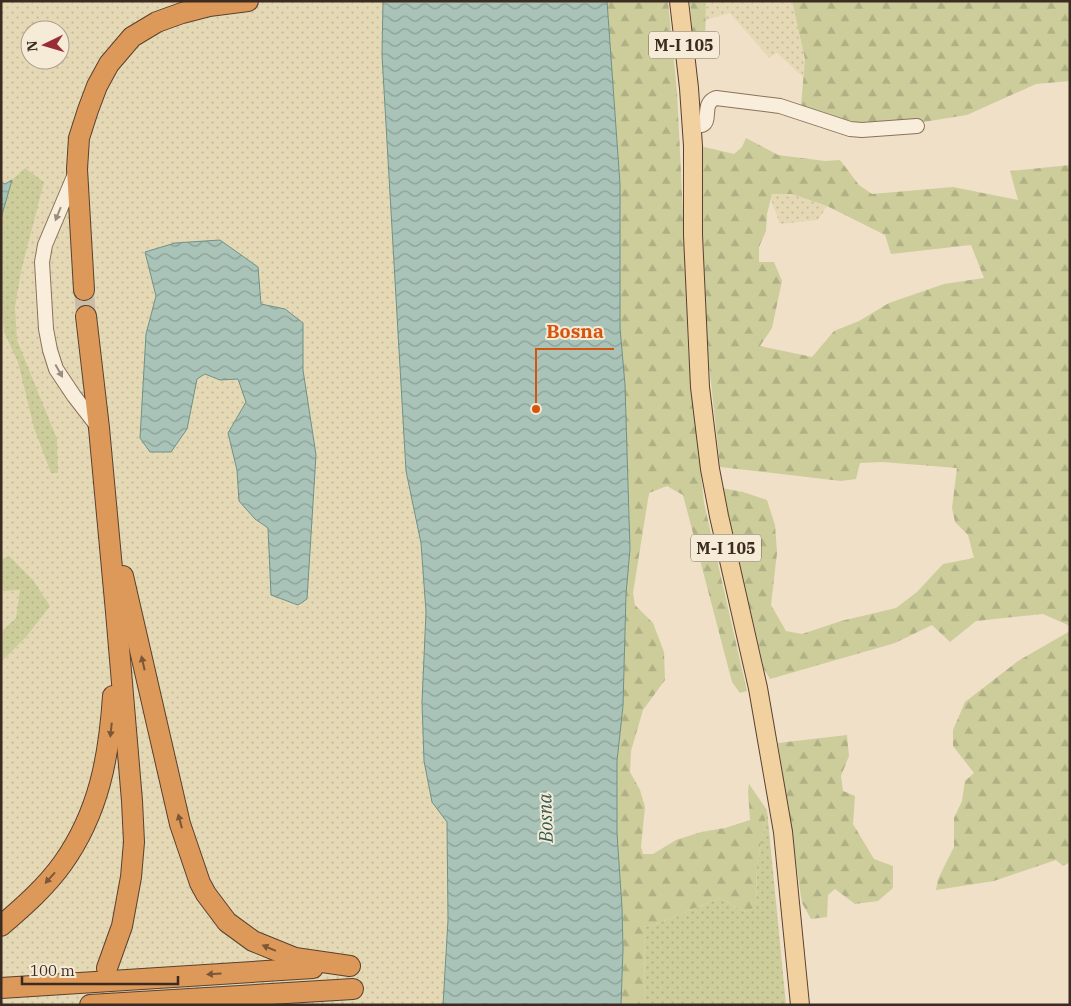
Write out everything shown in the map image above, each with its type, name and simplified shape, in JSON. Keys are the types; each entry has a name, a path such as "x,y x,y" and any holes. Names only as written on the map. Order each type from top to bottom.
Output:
{"highway":[{"path":"84,290 77,169 80,138 97,86 109,64 132,37 157,22 210,6 248,1"},
{"path":"86,316 99,428 116,612 132,792 134,842 131,877 122,926 107,968"},
{"path":"1,988 350,966 295,958 253,941 227,922 212,904 200,883 180,824 119,559 104,482"},
{"path":"1,926 29,901 63,864 85,826 101,786 111,734 116,612"},
{"path":"99,1004 353,989 320,1005"},
{"path":"99,1004 130,1005"}],"main road":[{"name":"M-I 105","path":"679,1 691,125 696,317 702,406 710,469 758,688 783,832 800,1005"}],"street":[{"path":"691,125 705,123 707,119 707,104 710,100 716,98 780,106 850,129 862,130 917,126"},
{"path":"77,169 45,245 42,262 46,329 56,368 74,396 99,428"}],"shaded area":[{"path":"1,1 383,1 382,55 406,471 421,543 426,612 422,702 424,761 432,802 447,822 448,920 443,1005 1,1005"},
{"path":"706,1 792,1 805,59 803,77 777,53 769,58 730,13 706,20"},
{"path":"772,194 792,194 827,206 818,220 780,224 771,200"}],"green space":[{"path":"607,1 668,1 677,92 688,348 704,503 747,691 740,693 732,682 683,495 667,486 649,493 633,593 635,605 653,623 664,652 665,680 643,710 631,751 630,772 640,790 645,807 641,847 643,854 653,854 676,840 701,832 725,828 750,820 749,784 767,810 757,864 756,907 745,912 720,898 659,923 644,927 645,1005 621,1005 623,949 617,833 617,761 623,706 626,594 630,549 620,328 620,184"},
{"path":"690,1 706,1 705,40 693,44"},
{"path":"792,1 1070,1 1070,81 1036,84 967,115 923,122 864,125 801,106 805,59"},
{"path":"746,138 778,155 825,161 840,160 859,185 872,194 953,187 1018,200 1010,171 1070,165 1070,626 1043,614 976,621 950,642 932,625 895,643 770,679 764,669 722,488 743,492 767,500 775,525 777,553 771,605 786,631 802,634 841,621 896,608 917,592 943,564 974,558 968,535 955,522 952,508 957,468 883,462 860,463 856,479 841,481 720,467 706,336 700,146 734,154 742,147","holes":["772,194 792,194 827,206 885,235 891,254 971,245 984,278 944,284 889,303 859,321 834,331 812,357 760,346 772,328 782,281 774,262 759,262 759,247 766,231 767,214"]},
{"path":"25,168 44,182 21,271 15,307 17,340 57,439 58,473 51,473 34,428 18,362 4,332 1,299 1,218 12,180"},
{"path":"9,556 33,580 50,606 26,637 1,662 1,632 16,618 20,590 1,591 1,560"},
{"path":"1070,631 1070,862 1063,866 1056,860 994,881 936,890 938,879 954,847 954,818 962,801 965,781 974,773 953,746 953,730 965,702 1018,661"},
{"path":"847,735 849,756 841,776 843,791 855,796 853,824 874,859 893,866 893,888 878,901 855,904 835,889 828,895 827,917 811,919 802,903 778,743"},
{"path":"767,810 786,1005 645,1005 644,927 659,923 720,898 745,912 756,907 757,864"}],"water":[{"path":"383,1 607,1 620,184 620,328 625,385 630,549 626,594 623,706 617,761 617,833 623,949 621,1005 443,1005 448,920 447,822 432,802 424,761 422,702 426,612 421,543 406,471 382,55"},
{"path":"12,180 1,218 1,182 5,184"},
{"path":"220,240 258,267 261,304 285,309 303,323 303,370 316,455 307,599 298,605 271,595 268,528 255,519 239,501 237,470 228,433 246,402 238,379 220,380 205,374 197,379 187,429 171,452 150,452 140,438 146,334 156,296 145,252 175,243"}],"tunnel":[{"path":"84,290 86,316"}],"place":[{"name":"Bosna","path":"536,409"}]}
